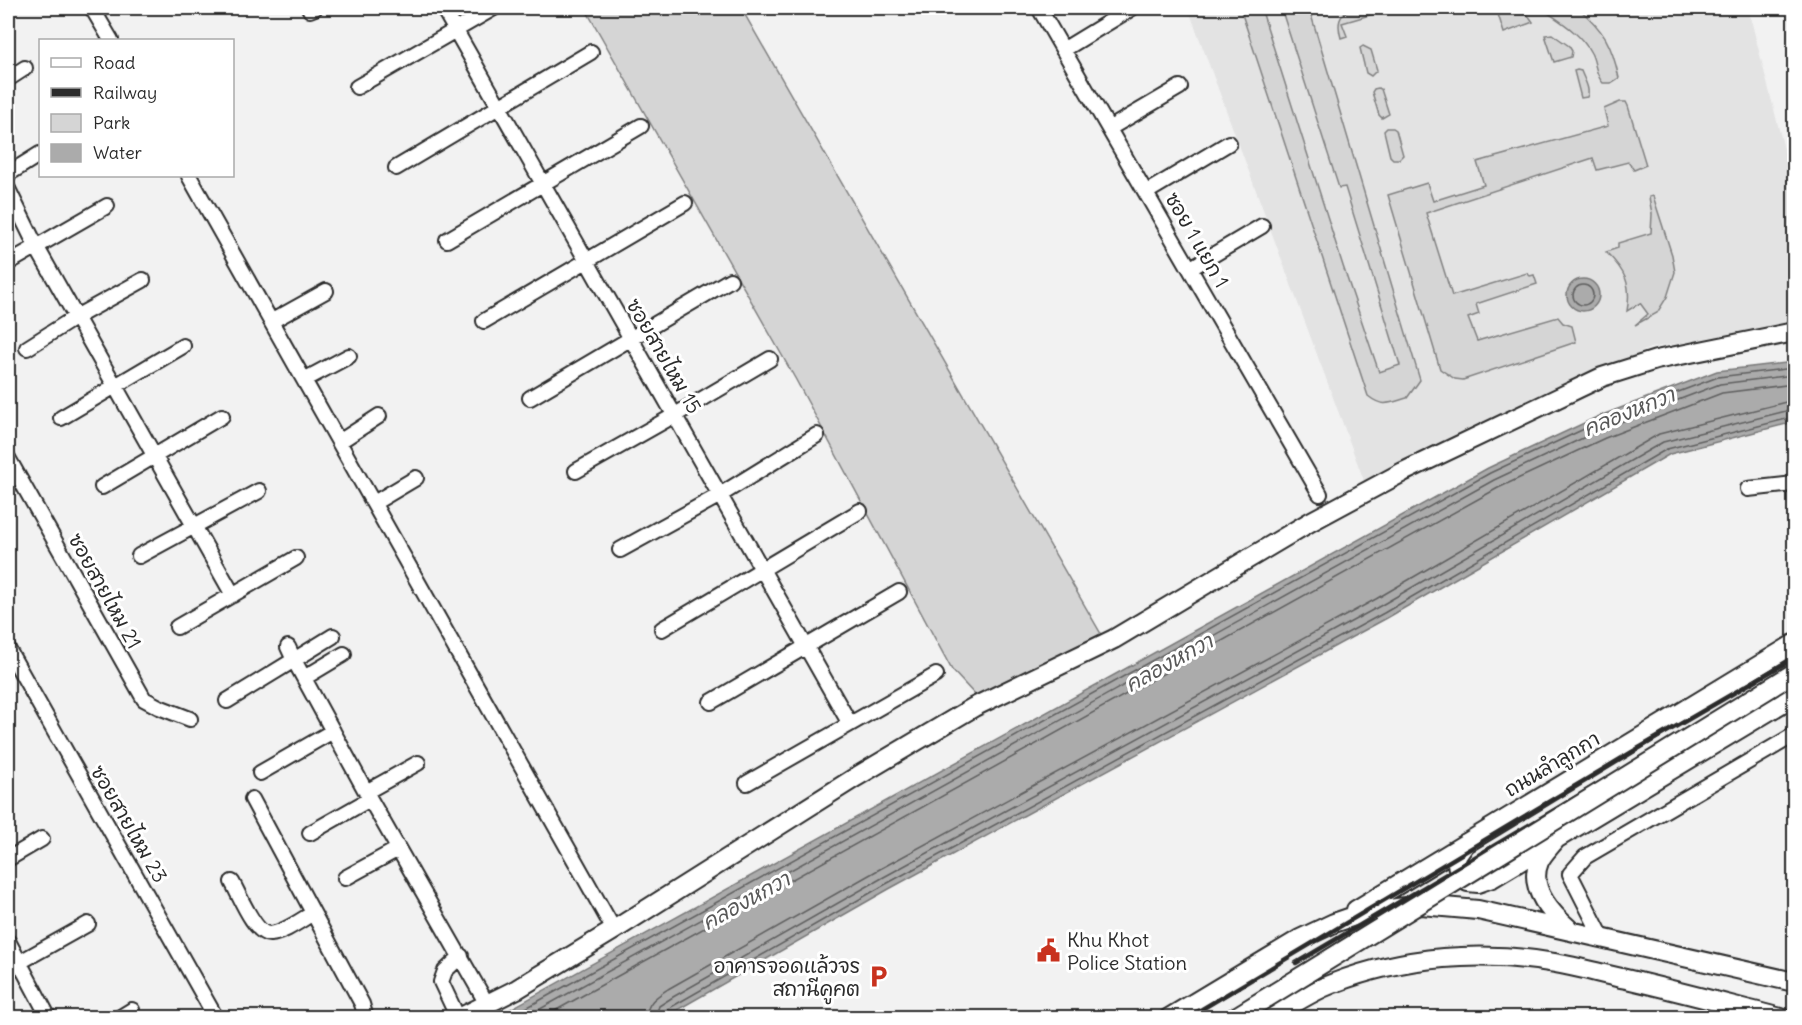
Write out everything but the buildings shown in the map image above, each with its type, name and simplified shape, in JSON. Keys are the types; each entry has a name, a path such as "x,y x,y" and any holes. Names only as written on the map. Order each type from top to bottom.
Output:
{"main road":[{"path":"459,1017 488,1004 614,930 856,777 974,707 1114,639 1310,522 1403,472 1602,377 1656,360 1794,332"},
{"name":"ถนนลำลูกกา","path":"1169,1017 1300,939 1334,923 1794,645"},
{"path":"1234,1017 1794,673"},
{"path":"1466,843 1456,857 1458,869 1468,882 1478,883 1492,878 1794,696"},
{"path":"1556,839 1538,863 1539,890 1552,914 1569,930"},
{"name":"ถนนลำลูกกา","path":"1334,923 1366,912 1421,905 1478,910 1794,982"},
{"path":"1270,1017 1333,983 1396,964 1429,959 1507,957 1554,963 1781,1017"}],"street":[{"path":"92,8 110,39"},
{"name":"ซอยสายไหม 15","path":"443,8 850,724"},
{"path":"357,87 494,8"},
{"name":"ซอย 1 แยก 1","path":"1039,8 1320,494"},
{"path":"1063,50 1132,8"},
{"path":"396,168 591,52"},
{"path":"8,79 25,68"},
{"path":"1110,128 1180,87"},
{"path":"447,240 641,126"},
{"path":"1147,192 1229,143"},
{"path":"8,174 39,155"},
{"path":"190,177 614,930"},
{"path":"8,189 36,246 233,595"},
{"path":"483,321 685,203"},
{"path":"8,263 107,206"},
{"path":"1191,268 1262,225"},
{"path":"530,398 730,279"},
{"path":"27,348 76,317 143,280"},
{"path":"272,321 326,291"},
{"path":"61,418 183,346"},
{"path":"304,380 349,356"},
{"path":"576,471 675,416 770,359"},
{"path":"102,487 222,416"},
{"path":"339,442 379,417"},
{"path":"620,550 720,495 817,435"},
{"name":"ซอยสายไหม 21","path":"8,458 144,699 173,714 190,719"},
{"path":"374,503 416,478"},
{"path":"1748,489 1794,484"},
{"path":"139,556 259,491"},
{"path":"662,629 860,511"},
{"path":"177,627 296,558"},
{"path":"711,702 899,592"},
{"path":"227,701 291,654 333,636"},
{"name":"ซอยสายไหม 23","path":"8,649 216,1017"},
{"path":"291,654 398,849 488,1004"},
{"path":"304,678 344,654"},
{"path":"747,783 936,675"},
{"path":"260,773 333,731"},
{"path":"1602,937 1570,874 1585,857 1794,735"},
{"path":"310,833 418,763"},
{"path":"252,799 362,1004 366,1017"},
{"path":"8,859 42,839"},
{"path":"345,878 398,849"},
{"path":"232,882 255,924 261,931 268,934 278,932 313,914"},
{"path":"20,962 88,924"},
{"path":"8,941 50,1017"},
{"path":"459,1017 441,982 446,971 461,956"},
{"path":"119,1017 132,1010"}],"shaded area":[{"path":"1188,8 1748,8 1794,188 1794,326 1650,348 1366,486"}],"green space":[{"path":"585,8 741,8 1101,634 977,697 952,670 796,380"},
{"path":"1240,8 1261,8 1379,372 1400,365 1345,187 1339,188 1281,8 1309,8 1420,380 1407,398 1382,403 1368,396"},
{"path":"1353,8 1394,8 1342,23 1347,36 1341,38 1340,20 1344,13"},
{"path":"1496,8 1517,9 1526,13 1533,22 1504,33"},
{"path":"1541,8 1578,8 1587,16 1606,39 1619,78 1611,83 1603,83 1598,76 1591,53 1581,39"},
{"path":"1552,34 1569,46 1572,51 1571,57 1554,62 1545,35"},
{"path":"1363,46 1371,50 1377,70 1371,76 1366,73 1360,48"},
{"path":"1574,71 1581,71 1587,84 1587,97 1581,98"},
{"path":"1378,88 1381,89 1389,114 1382,118 1372,92"},
{"path":"1620,102 1626,102 1628,106 1646,165 1634,170 1628,162 1597,170 1593,158 1426,213 1452,296 1527,273 1530,276 1534,275 1537,284 1476,304 1479,314 1468,318 1477,341 1558,317 1563,323 1572,326 1576,342 1463,380 1455,379 1440,369 1388,195 1427,183 1433,201 1484,185 1477,162 1608,126 1604,109"},
{"path":"1387,128 1396,130 1403,155 1399,159 1393,159 1390,156 1384,131"},
{"path":"1653,196 1672,255 1675,272 1667,297 1657,313 1635,325 1648,314 1640,303 1627,311 1626,278 1606,252 1618,248 1618,243 1651,233 1652,214 1649,197"}],"water":[{"path":"1583,279 1594,284 1599,295 1594,306 1583,311 1572,306 1567,295 1572,284"},
{"name":"คลองหกวา","path":"1794,362 1794,422 1670,454 1387,618 889,889 665,1017 496,1017 1488,468 1597,417 1717,371"}],"railway":[{"path":"1187,1018 1794,658"},
{"path":"1296,963 1794,668"}],"place":[{"name":"Khu Khot Police Station","path":"1049,951"},
{"name":"อาคารจอดแล้วจร สถานีคูคต","path":"878,977"}]}
